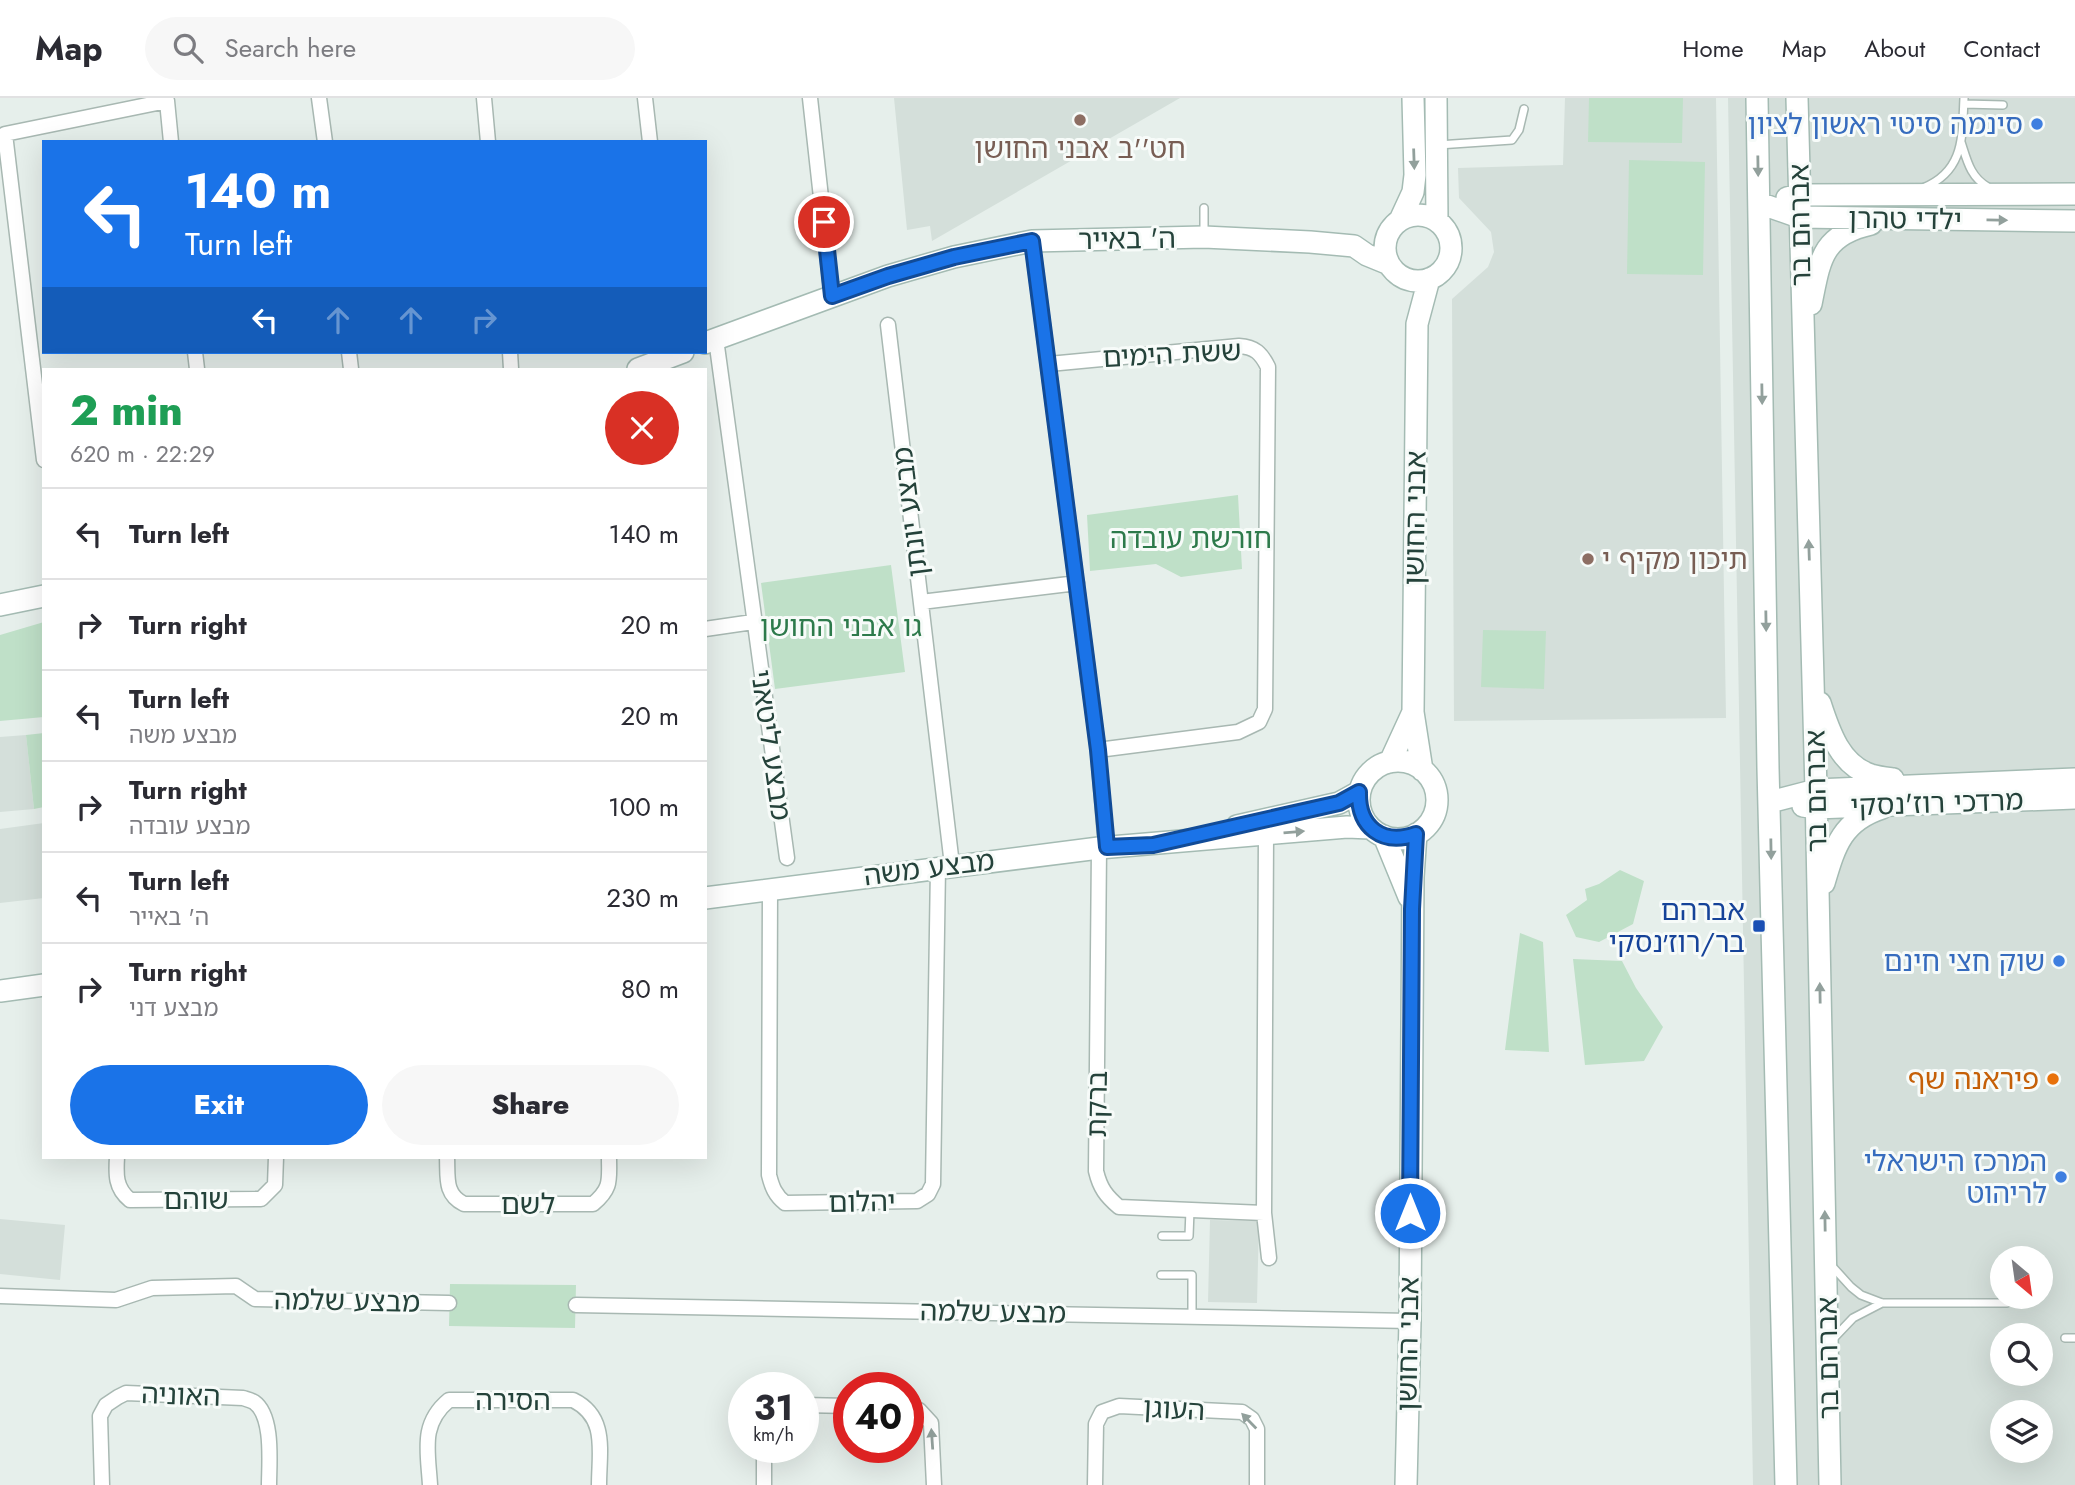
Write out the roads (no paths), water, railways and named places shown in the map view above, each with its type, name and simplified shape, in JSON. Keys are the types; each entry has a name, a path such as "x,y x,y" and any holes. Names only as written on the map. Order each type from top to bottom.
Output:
{"street":[{"path":"319,98 324,140"},
{"path":"484,98 488,140"},
{"path":"645,98 650,140"},
{"path":"810,98 832,296"},
{"path":"1395,225 1419,214 1437,219 1450,236 1451,246 1446,267 1429,279 1408,280 1394,269 1384,248 1395,225 1413,192 1415,175 1412,98"},
{"path":"1436,98 1437,219"},
{"name":"אברהם בר","path":"1756,98 1786,1485"},
{"name":"אברהם בר","path":"1797,98 1816,799 1830,1485"},
{"path":"42,443 5,134 166,99 171,140"},
{"name":"ילדי טהרן","path":"1759,203 1799,195 2075,194"},
{"name":"ילדי טהרן","path":"1759,203 1799,217 2075,221"},
{"path":"1803,344 1817,271 1830,243 1848,230 1894,218"},
{"name":"ה' באייר","path":"710,341 888,276 954,257 1032,241 1204,237 1354,246 1395,225"},
{"name":"ברקת","path":"1032,241 1098,750 1103,847 1096,1171 1100,1187 1119,1207 1264,1213"},
{"name":"ה' באייר","path":"1354,246 1394,269"},
{"name":"אבני החושן","path":"1394,269 1409,296 1417,324"},
{"name":"אבני החושן","path":"1422,769 1413,712 1417,324 1429,279"},
{"name":"מבצע יונתן","path":"888,326 921,602 945,866"},
{"name":"מבצע ליטאני","path":"710,341 787,858"},
{"name":"ששת הימים","path":"1049,363 1239,346 1251,347 1262,355 1268,368 1265,709 1259,722 1238,732 1098,750"},
{"path":"640,368 675,354"},
{"path":"921,602 1077,583"},
{"path":"0,606 42,596"},
{"path":"707,629 753,622"},
{"path":"1813,680 1830,736 1851,764 1870,775 1927,784"},
{"name":"אבני החושן","path":"1390,762 1413,712"},
{"path":"1401,761 1422,769 1435,791 1436,804 1426,827 1405,838 1377,832 1363,817 1359,805 1359,792 1364,780 1371,772 1390,762 1401,761"},
{"name":"מרדכי רוז'נסקי","path":"1770,802 1816,799 1927,784 2075,779"},
{"name":"מבצע משה","path":"1153,845 1339,803 1359,792"},
{"name":"מרדכי רוז'נסקי","path":"1816,799 1899,803 2075,798"},
{"path":"1818,902 1835,848 1844,832 1873,811 1899,803"},
{"name":"מבצע משה","path":"707,898 1103,847 1347,827 1377,832"},
{"name":"אבני החושן","path":"1377,832 1403,879 1412,909"},
{"name":"אבני החושן","path":"1406,1485 1410,1321 1412,909 1416,834"},
{"path":"1266,835 1264,1213 1269,1258"},
{"name":"יהלום","path":"770,889 771,1186 776,1196 785,1203 917,1201 928,1194 933,1185 945,866"},
{"path":"0,991 42,985"},
{"name":"שוהם","path":"117,1159 116,1180 123,1195 130,1200 261,1199 275,1185 276,1159"},
{"name":"לשם","path":"447,1159 448,1188 451,1195 464,1203 593,1204 606,1192 609,1183 609,1159"},
{"name":"מבצע שלמה","path":"0,1296 116,1300 152,1288 236,1286 256,1299 449,1303"},
{"name":"מבצע שלמה","path":"576,1305 1410,1321"},
{"name":"האוניה","path":"102,1485 100,1416 106,1405 126,1393 243,1398 254,1402 263,1414 268,1432 269,1485"},
{"name":"הסירה","path":"430,1485 430,1423 438,1409 449,1400 573,1400 584,1406 599,1427 599,1485"},
{"name":"העוגן","path":"1095,1485 1096,1424 1102,1412 1119,1406 1242,1412 1252,1419 1257,1429 1257,1485"},
{"path":"924,1415 931,1423 934,1485"},
{"path":"764,1463 764,1485"}],"lane":[{"path":"1906,194 1944,177 1953,166 1961,141 1964,101 2003,105"},
{"path":"1437,145 1511,140 1519,130 1524,108"},
{"path":"1961,141 1977,181 1991,189 2016,193"},
{"path":"1204,208 1204,237"},
{"path":"1161,1236 1189,1236 1190,1210"},
{"path":"1825,1252 1838,1276 1850,1287 1861,1295 1882,1303 1990,1303"},
{"path":"1161,1275 1192,1275 1192,1316"},
{"path":"1828,1367 1832,1340 1837,1334 1853,1318 1882,1303"},
{"path":"2065,1338 2075,1338"}],"place":[{"name":"חט''ב אבני החושן","path":"1080,120"},
{"name":"סינמה סיטי ראשון לציון","path":"2037,124"},
{"name":"תיכון מקיף י","path":"1588,559"},
{"name":"אברהם בר/רוז׳נסקי","path":"1759,926"},
{"name":"שוק חצי חינם","path":"2059,961"},
{"name":"פיראנה שף","path":"2053,1079"},
{"name":"המרכז הישראלי לריהוט","path":"2061,1177"}],"park label":[{"name":"חורשת עובדה","path":"1191,538"},
{"name":"גו אבני החושן","path":"841,626"}]}
